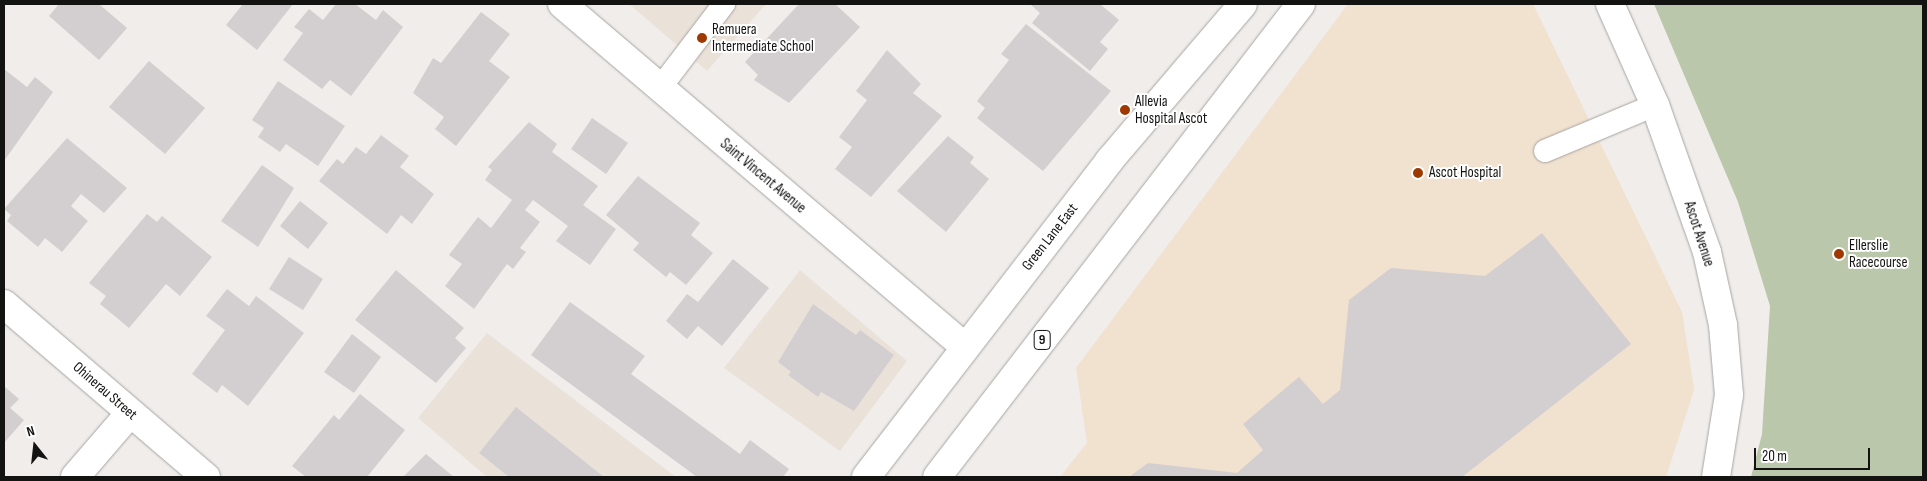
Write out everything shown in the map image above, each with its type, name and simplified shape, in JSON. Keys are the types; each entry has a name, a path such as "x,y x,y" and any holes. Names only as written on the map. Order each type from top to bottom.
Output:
{"street":[{"name":"Saint Vincent Avenue","path":"562,4 965,347"},
{"name":"Green Lane East","path":"866,477 1110,161 1243,4"},
{"name":"9","path":"937,477 1301,4"},
{"name":"Ascot Avenue","path":"1610,4 1655,105 1707,252 1723,324 1729,395 1716,477"},
{"name":"Ohinerau Street","path":"4,304 206,477"},
{"path":"75,477 130,413"}],"lane":[{"path":"660,88 724,4"},
{"path":"1545,152 1655,105"}],"shaded area":[{"name":"Remuera Intermediate School","path":"629,4 766,4 707,71"},
{"name":"Ascot Hospital","path":"1348,4 1533,4 1682,312 1694,390 1666,477 1060,477 1087,443 1076,368"},
{"path":"800,270 907,361 840,451 724,368"},
{"path":"487,333 676,477 487,477 418,418"}],"green space":[{"name":"Ellerslie Racecourse","path":"1654,4 1923,4 1923,477 1751,477 1762,434 1770,306 1738,202"}],"building":[{"path":"59,4 99,4 127,28 99,60 49,16"},
{"path":"243,4 293,4 257,50 226,25"},
{"path":"336,4 355,4 376,20 383,10 403,27 351,96 330,80 322,89 283,60 303,33 294,27 309,9 323,20"},
{"path":"799,4 835,4 860,27 789,103 754,80 758,75 745,62"},
{"path":"1030,4 1100,4 1119,20 1100,42 1108,49 1090,71 1032,23 1040,13"},
{"path":"481,12 510,34 489,61 510,77 456,146 435,129 444,117 413,93 433,58 441,63"},
{"path":"1026,24 1111,91 1043,171 977,118 985,108 977,101 1009,60 1001,54"},
{"path":"887,50 921,84 913,93 942,116 871,197 835,169 852,147 839,137 867,100 856,91"},
{"path":"149,61 205,108 165,154 109,107"},
{"path":"4,69 27,87 35,77 53,92 4,161"},
{"path":"278,81 345,126 318,166 286,144 280,152 258,137 264,128 252,120"},
{"path":"592,118 628,143 606,174 571,149"},
{"path":"529,122 557,144 552,152 598,186 583,205 616,229 590,265 556,241 568,226 533,200 525,210 540,222 520,248 526,252 513,269 507,264 474,309 445,286 462,264 449,255 478,217 491,228 512,200 485,180 492,170 488,167"},
{"path":"381,135 409,156 400,167 434,194 412,224 401,215 387,234 319,181 337,159 343,164 356,147 366,154"},
{"path":"948,136 974,157 970,163 989,179 946,232 897,191"},
{"path":"67,138 127,188 104,213 81,194 71,206 88,221 62,252 45,238 38,247 7,221 11,215 4,209"},
{"path":"262,165 294,188 258,247 221,221"},
{"path":"638,176 700,223 691,235 713,253 686,285 670,272 666,277 633,250 639,243 606,215"},
{"path":"300,201 328,223 308,249 280,226"},
{"path":"147,214 157,222 162,216 212,257 180,296 166,284 129,328 100,304 106,296 89,283"},
{"path":"1542,233 1631,344 1462,477 1129,477 1148,463 1237,473 1263,450 1243,424 1299,377 1323,404 1340,390 1349,300 1391,268 1485,276"},
{"path":"289,257 323,279 303,310 269,289"},
{"path":"733,259 769,288 722,346 698,326 687,339 666,321 687,294 698,302"},
{"path":"396,270 464,328 455,338 466,348 436,383 355,320"},
{"path":"227,289 249,306 256,296 304,333 248,406 222,385 217,393 192,374 225,330 206,316"},
{"path":"570,302 645,356 631,374 740,454 750,440 789,469 783,477 697,477 531,355"},
{"path":"813,304 856,335 860,330 894,355 854,411 821,392 818,397 788,375 791,372 778,362"},
{"path":"352,334 381,357 354,393 324,372"},
{"path":"4,386 19,399 10,408 24,420 4,443"},
{"path":"360,394 405,430 367,477 306,477 292,466 334,415 339,420"},
{"path":"516,407 604,477 509,477 479,453"},
{"path":"426,454 454,477 403,477"}],"place":[{"name":"Remuera Intermediate School","path":"702,38"},
{"name":"Allevia Hospital Ascot","path":"1125,110"},
{"name":"Ascot Hospital","path":"1418,173"},
{"name":"Ellerslie Racecourse","path":"1839,254"}]}
